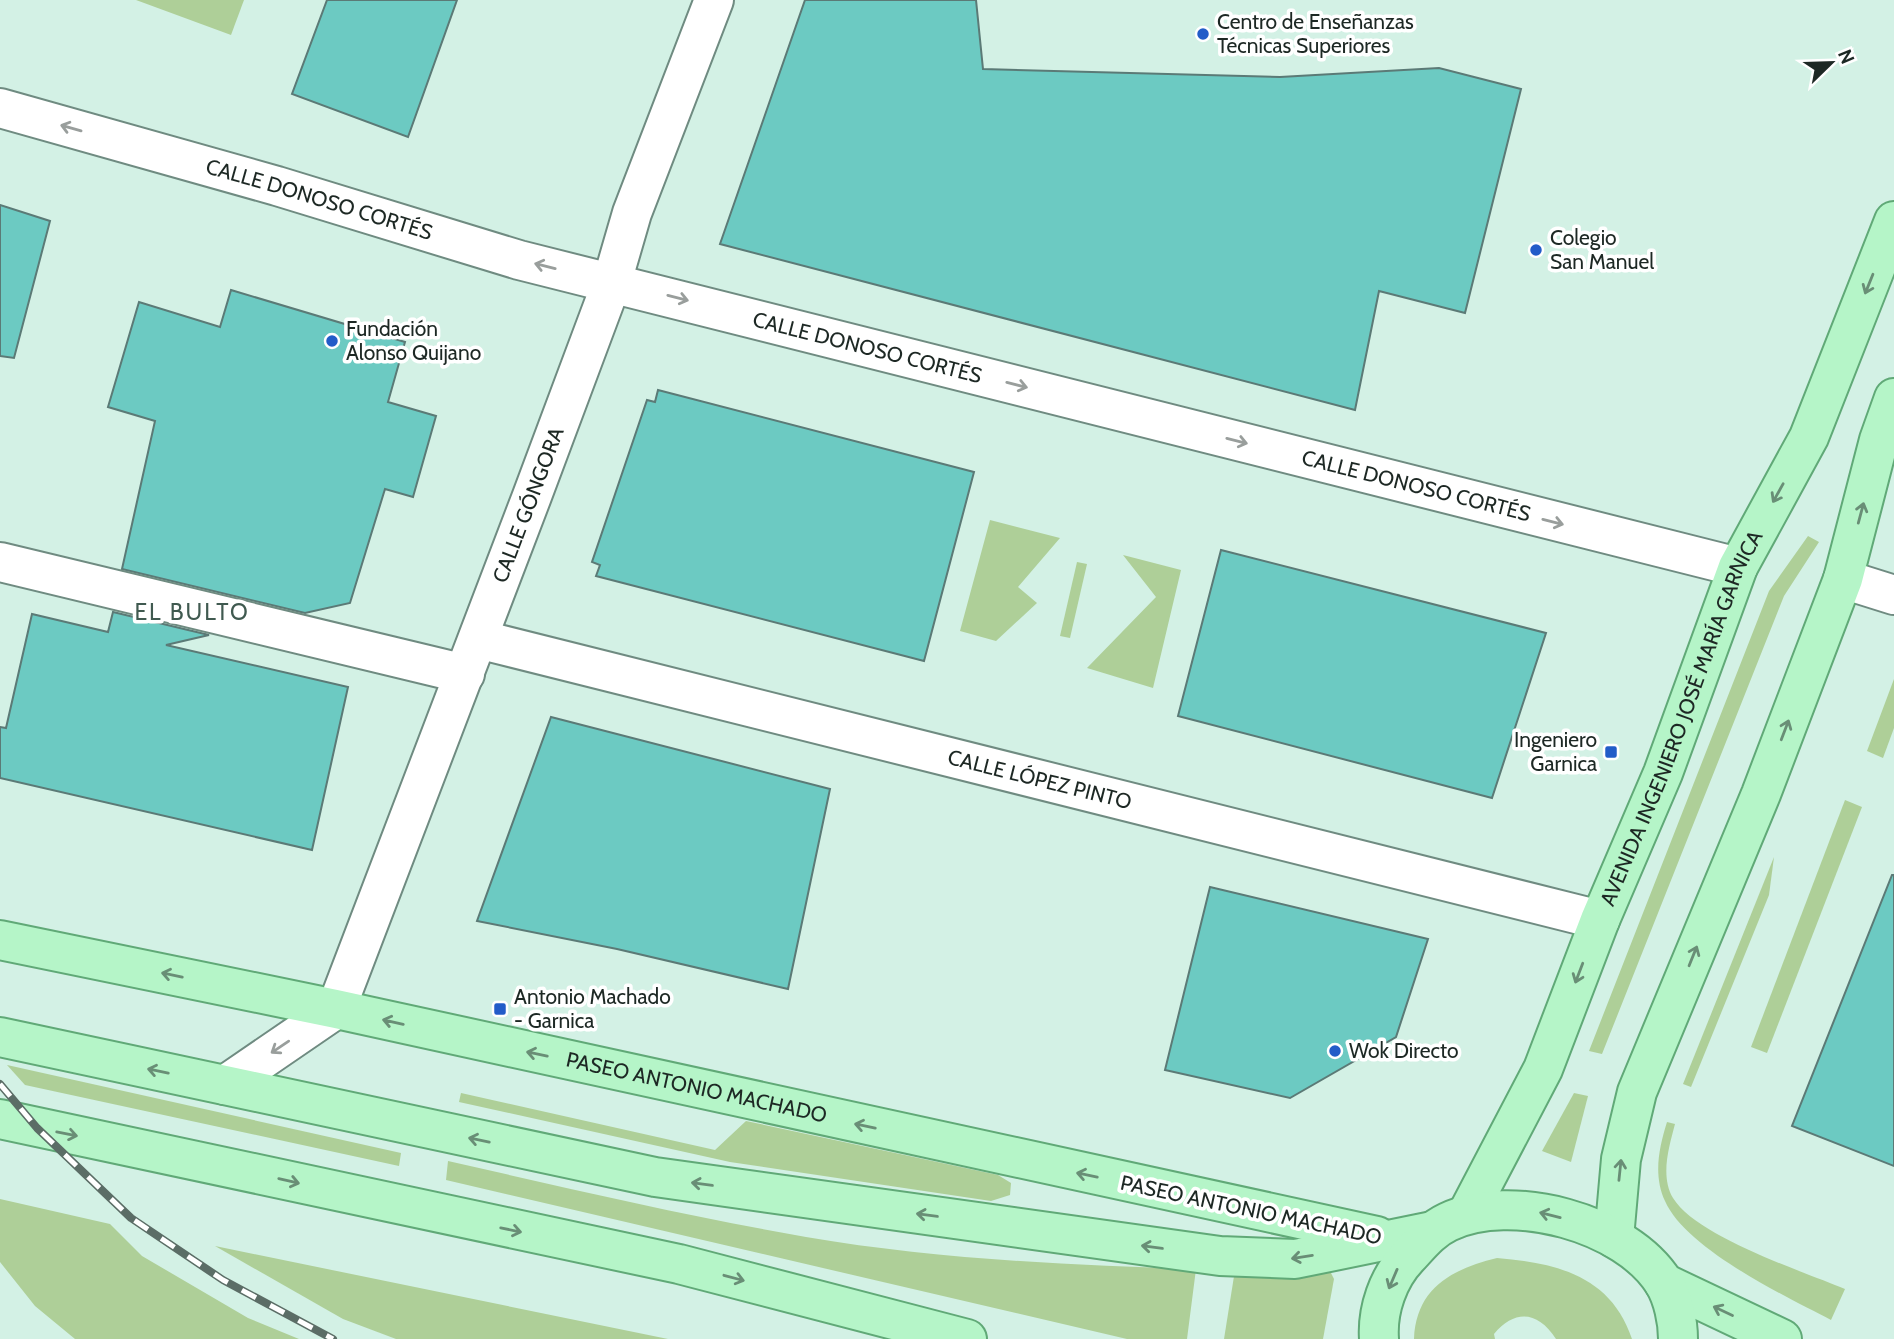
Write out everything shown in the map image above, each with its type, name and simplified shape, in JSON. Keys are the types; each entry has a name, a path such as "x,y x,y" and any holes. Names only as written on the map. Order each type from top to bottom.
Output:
{"main road":[{"name":"AVENIDA INGENIERO JOSÉ MARÍA GARNICA","path":"1467,1214 1543,1069 1600,920 1663,773 1738,567 1809,437 1894,221"},
{"path":"1614,1238 1622,1159 1637,1092 1760,794 1843,579 1894,398"},
{"name":"PASEO ANTONIO MACHADO","path":"0,940 336,1009 1393,1240"},
{"name":"PASEO ANTONIO MACHADO","path":"0,1037 655,1177 1220,1256 1295,1259 1432,1231"},
{"path":"0,1119 679,1264 967,1339"},
{"path":"1378,1339 1377,1317 1397,1269 1432,1231 1467,1214 1491,1209 1527,1210 1575,1222 1614,1238 1641,1259 1664,1283 1782,1339"},
{"path":"1664,1283 1678,1322 1678,1339"}],"street":[{"name":"CALLE GÓNGORA","path":"336,1009 472,656 612,282 632,214 714,0"},
{"name":"CALLE DONOSO CORTÉS","path":"0,108 276,186 520,260 1738,567"},
{"name":"CALLE LÓPEZ PINTO","path":"0,562 472,656 1600,920"},
{"path":"1843,579 1894,595"},
{"path":"225,1085 336,1009"}],"green space":[{"path":"136,0 244,0 231,35"},
{"path":"990,520 1060,538 1018,587 1037,603 996,641 960,631"},
{"path":"1808,536 1819,542 1784,596 1602,1054 1589,1051 1769,591"},
{"path":"1123,555 1181,570 1153,688 1087,668 1156,597"},
{"path":"1077,562 1087,564 1070,638 1060,636"},
{"path":"1894,679 1894,728 1883,758 1867,751"},
{"path":"1845,800 1862,807 1767,1053 1751,1047"},
{"path":"1774,857 1769,895 1691,1087 1683,1084"},
{"path":"7,1065 401,1153 399,1166 25,1085"},
{"path":"461,1093 715,1150 746,1121 998,1175 1011,1183 1010,1195 991,1201 730,1162 459,1102"},
{"path":"1574,1093 1588,1096 1571,1162 1542,1151"},
{"path":"1667,1122 1675,1124 1666,1171 1673,1198 1704,1226 1727,1239 1778,1263 1845,1289 1831,1320 1739,1270 1693,1236 1676,1219 1661,1191 1658,1171"},
{"path":"448,1161 716,1220 854,1245 1001,1260 1196,1269 1187,1339 1127,1339 446,1180"},
{"path":"0,1199 110,1224 142,1256 248,1318 299,1339 75,1339 35,1306 0,1262"},
{"path":"215,1246 668,1339 396,1339 343,1319"},
{"path":"1497,1258 1561,1269 1596,1287 1623,1318 1632,1339 1556,1339 1542,1323 1518,1317 1502,1326 1494,1334 1495,1339 1414,1339 1421,1306 1439,1284 1465,1268"},
{"path":"1235,1270 1330,1271 1334,1279 1323,1339 1224,1339"}],"building":[{"path":"327,0 457,0 408,137 292,94"},
{"path":"805,0 976,0 983,69 1280,77 1439,68 1521,89 1465,313 1379,291 1355,410 720,244"},
{"path":"0,205 50,221 14,358 0,356"},
{"path":"231,290 405,342 388,402 436,416 413,497 385,489 350,603 305,613 122,569 155,421 108,407 139,302 220,327"},
{"path":"658,390 974,472 924,661 596,576 600,565 592,562 647,400 655,402"},
{"path":"1221,550 1546,633 1492,798 1178,716"},
{"path":"113,612 209,635 166,645 348,687 312,850 0,778 0,727 6,728 32,614 108,632"},
{"path":"551,717 830,789 788,989 617,949 477,921"},
{"path":"1894,875 1894,1166 1792,1126"},
{"path":"1210,887 1428,939 1396,1037 1290,1098 1165,1070"}],"railway":[{"path":"0,1084 37,1128 131,1218 223,1280 333,1339"}],"place":[{"name":"Centro de Enseñanzas Técnicas Superiores","path":"1203,34"},
{"name":"Colegio San Manuel","path":"1536,250"},
{"name":"Fundación Alonso Quijano","path":"332,341"},
{"name":"Ingeniero Garnica","path":"1611,752"},
{"name":"Antonio Machado - Garnica","path":"500,1009"},
{"name":"Wok Directo","path":"1335,1051"}],"district":[{"name":"EL BULTO","path":"192,612"}]}
